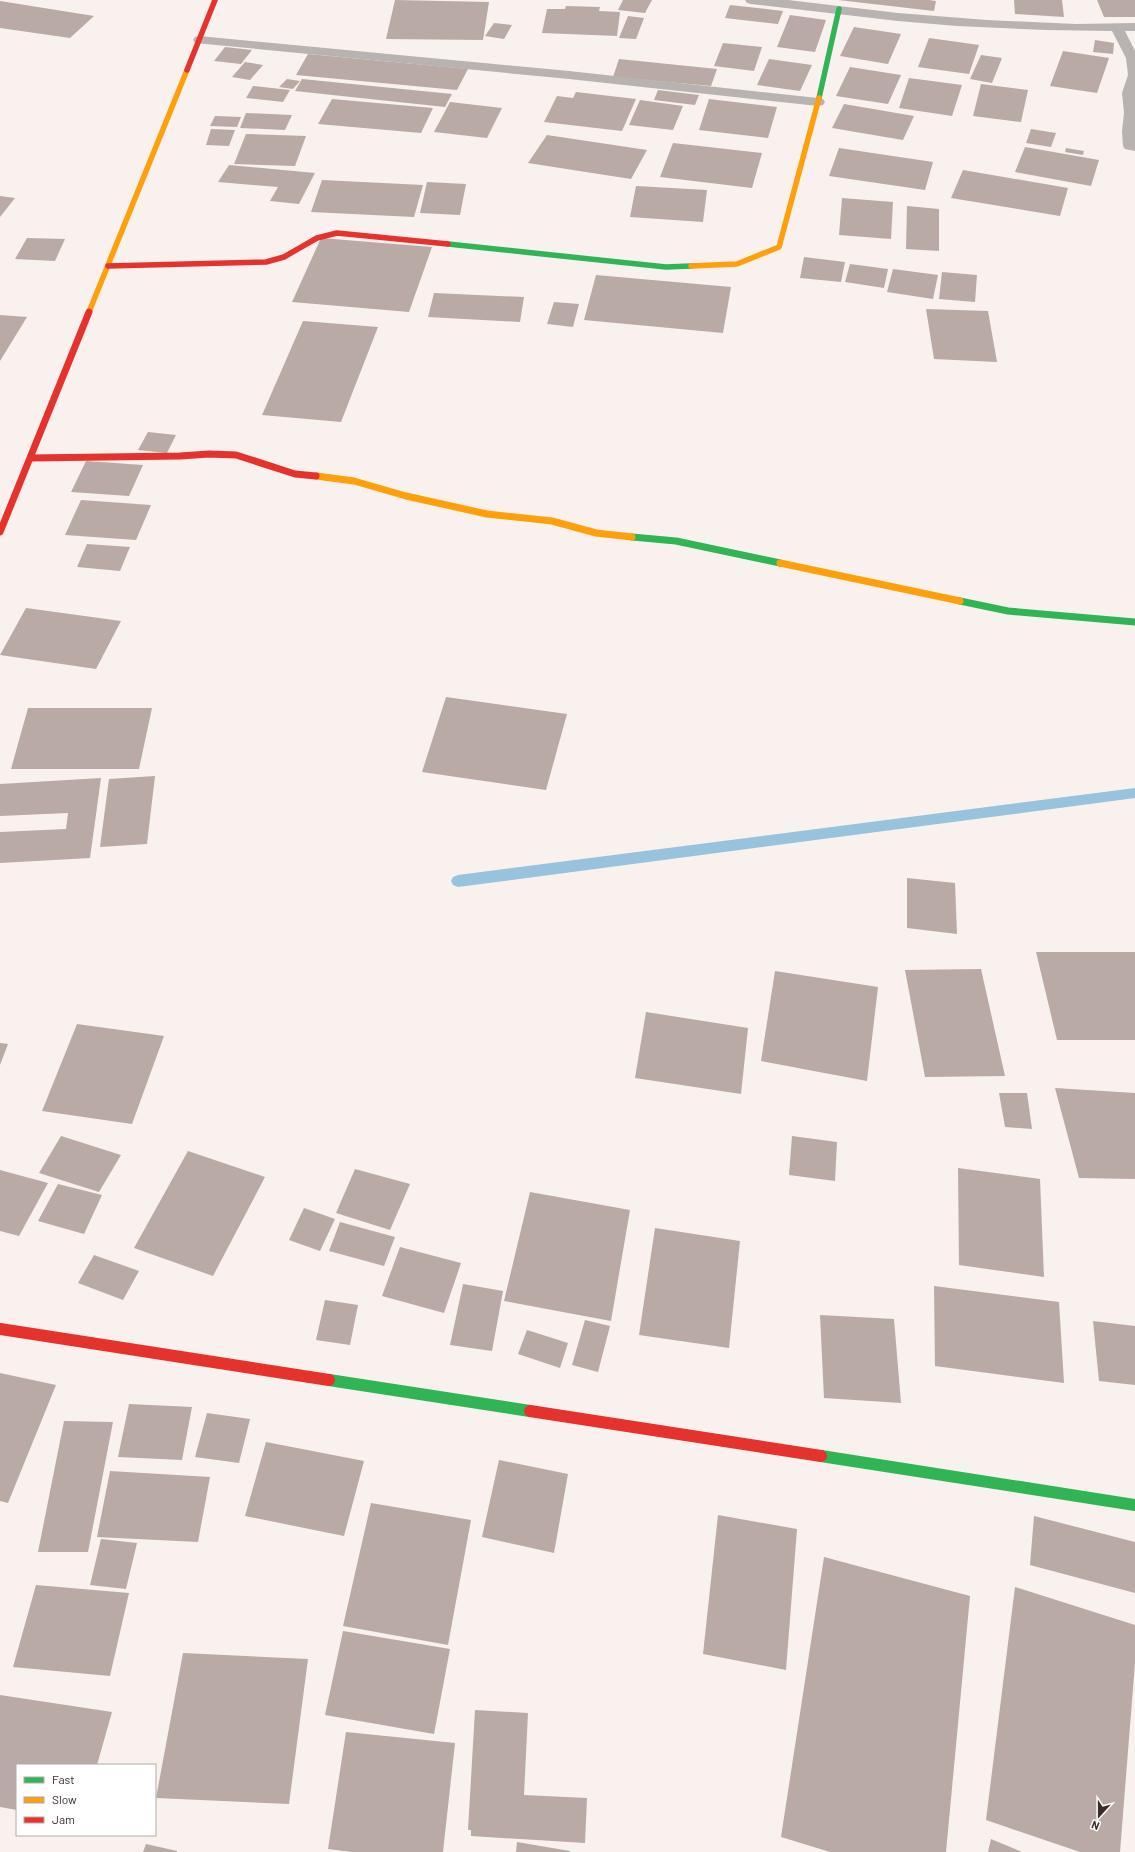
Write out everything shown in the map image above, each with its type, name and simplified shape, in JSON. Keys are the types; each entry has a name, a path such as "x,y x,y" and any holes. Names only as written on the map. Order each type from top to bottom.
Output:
{"street":[{"path":"0,532 215,0"},
{"path":"751,0 897,16 999,24 1117,28 1135,27"},
{"path":"108,266 266,262 284,257 317,238 337,233 666,267 737,264 779,247 818,102 839,9"},
{"path":"1117,28 1132,58 1134,75 1129,94 1131,113 1129,131 1130,146 1135,148"},
{"path":"199,40 569,75 818,102"},
{"path":"30,458 180,456 209,454 236,455 295,474 354,481 406,496 487,514 552,521 596,533 676,541 1008,611 1135,622"},
{"path":"0,1329 1135,1506"}],"building":[{"path":"395,0 489,2 483,40 386,39"},
{"path":"623,0 652,0 645,13 618,10"},
{"path":"838,0 929,0 936,1 934,11"},
{"path":"1014,0 1062,0 1064,17 1015,14"},
{"path":"1097,0 1135,0 1135,17 1104,17"},
{"path":"0,1 94,16 70,38 0,28"},
{"path":"730,5 783,11 778,24 725,18"},
{"path":"566,6 600,7 599,11 620,12 617,36 542,33 547,9 565,9"},
{"path":"790,15 826,20 815,52 777,47"},
{"path":"628,16 644,18 636,39 619,38"},
{"path":"494,23 512,25 504,39 485,36"},
{"path":"854,27 901,34 888,64 840,56"},
{"path":"929,38 979,45 969,74 918,67"},
{"path":"1095,40 1114,43 1113,54 1093,52"},
{"path":"723,43 762,47 754,71 714,66"},
{"path":"225,47 252,50 241,64 214,61"},
{"path":"1063,51 1109,58 1097,93 1050,86"},
{"path":"308,54 468,69 457,90 296,75"},
{"path":"981,55 1002,58 992,83 970,79"},
{"path":"619,59 717,69 711,86 613,77"},
{"path":"769,59 812,65 800,91 757,85"},
{"path":"245,62 263,65 250,80 232,77"},
{"path":"850,67 901,75 888,104 836,96"},
{"path":"909,78 962,85 952,116 899,108"},
{"path":"287,79 300,81 293,89 279,87"},
{"path":"302,79 452,94 445,107 295,91"},
{"path":"981,84 1028,90 1021,122 973,116"},
{"path":"253,86 290,90 283,102 246,98"},
{"path":"658,90 699,95 695,105 654,100"},
{"path":"576,92 636,99 622,131 544,122 557,96 573,98"},
{"path":"332,99 433,108 421,133 318,124"},
{"path":"709,99 777,107 768,138 699,130"},
{"path":"640,100 683,106 673,130 629,125"},
{"path":"450,102 502,108 487,138 434,132"},
{"path":"844,104 914,116 903,140 832,128"},
{"path":"246,113 292,115 285,130 240,128"},
{"path":"215,116 241,117 237,127 210,126"},
{"path":"211,129 235,130 229,146 206,145"},
{"path":"1031,129 1056,133 1051,147 1026,143"},
{"path":"246,134 306,136 295,166 234,164"},
{"path":"547,135 647,150 631,179 528,163"},
{"path":"673,143 762,153 752,188 660,177"},
{"path":"1025,147 1099,160 1091,186 1015,172"},
{"path":"839,148 933,162 925,190 829,176"},
{"path":"1066,148 1084,151 1083,155 1065,152"},
{"path":"229,165 315,173 299,204 270,201 278,187 218,182"},
{"path":"963,170 1068,188 1060,216 951,198"},
{"path":"322,180 423,185 414,217 311,212"},
{"path":"427,182 466,184 460,215 420,213"},
{"path":"636,186 707,190 703,222 630,217"},
{"path":"0,196 15,198 0,217"},
{"path":"842,198 893,202 891,239 839,235"},
{"path":"907,206 939,209 939,251 906,249"},
{"path":"27,238 65,239 55,261 15,259"},
{"path":"321,238 432,247 409,312 292,302"},
{"path":"804,257 845,262 841,282 800,278"},
{"path":"850,264 888,269 884,288 845,282"},
{"path":"893,269 938,275 933,299 887,292"},
{"path":"942,272 977,275 975,302 939,299"},
{"path":"596,275 731,287 723,333 584,320"},
{"path":"434,293 524,297 520,322 428,317"},
{"path":"554,302 579,304 573,327 547,324"},
{"path":"926,309 988,311 997,362 934,359"},
{"path":"0,315 27,317 0,361"},
{"path":"303,321 378,327 341,422 262,415"},
{"path":"148,432 176,435 167,453 138,450"},
{"path":"86,461 143,465 129,496 71,492"},
{"path":"81,500 151,505 136,540 65,535"},
{"path":"87,544 130,547 120,571 77,567"},
{"path":"26,608 121,621 96,669 0,655"},
{"path":"446,697 567,714 546,790 422,772"},
{"path":"28,708 152,708 139,769 11,769"},
{"path":"155,776 147,844 100,847 109,779"},
{"path":"101,778 90,858 0,863 0,832 66,829 68,813 0,816 0,784"},
{"path":"907,878 955,883 957,934 907,928"},
{"path":"1036,952 1135,952 1135,1040 1057,1040"},
{"path":"981,969 1005,1076 925,1077 905,970"},
{"path":"775,971 878,987 867,1081 761,1061"},
{"path":"646,1012 748,1028 741,1094 635,1078"},
{"path":"77,1024 164,1036 132,1124 42,1111"},
{"path":"0,1043 8,1044 0,1065"},
{"path":"1055,1088 1135,1093 1135,1179 1079,1178"},
{"path":"999,1093 1027,1093 1032,1129 1005,1127"},
{"path":"61,1136 121,1155 99,1192 39,1173"},
{"path":"792,1136 837,1142 835,1181 789,1175"},
{"path":"188,1151 265,1177 213,1276 134,1248"},
{"path":"958,1168 1040,1179 1044,1277 959,1265"},
{"path":"355,1169 410,1184 390,1230 336,1213"},
{"path":"0,1170 48,1183 19,1236 0,1231"},
{"path":"58,1184 102,1195 84,1234 38,1221"},
{"path":"530,1192 630,1210 611,1321 504,1301"},
{"path":"304,1208 335,1219 320,1251 289,1240"},
{"path":"340,1222 395,1237 384,1266 329,1251"},
{"path":"655,1228 740,1241 729,1348 639,1335"},
{"path":"400,1247 461,1263 444,1313 382,1296"},
{"path":"94,1255 139,1271 123,1300 78,1283"},
{"path":"463,1284 503,1291 492,1351 450,1345"},
{"path":"934,1286 1059,1302 1064,1383 935,1366"},
{"path":"325,1300 358,1305 350,1345 316,1340"},
{"path":"820,1315 894,1319 901,1403 824,1398"},
{"path":"585,1320 610,1326 598,1372 572,1365"},
{"path":"1093,1321 1135,1326 1135,1385 1099,1381"},
{"path":"527,1330 568,1343 560,1368 518,1354"},
{"path":"0,1373 56,1385 8,1503 0,1501"},
{"path":"129,1404 192,1407 182,1460 118,1457"},
{"path":"207,1413 250,1419 239,1463 195,1457"},
{"path":"64,1421 113,1422 88,1552 38,1552"},
{"path":"266,1442 364,1461 344,1536 245,1516"},
{"path":"499,1460 568,1474 554,1553 482,1537"},
{"path":"110,1471 210,1477 198,1542 97,1537"},
{"path":"371,1503 471,1520 448,1645 343,1626"},
{"path":"718,1515 797,1529 786,1670 703,1654"},
{"path":"1034,1516 1135,1542 1135,1593 1030,1565"},
{"path":"101,1539 137,1543 126,1589 90,1585"},
{"path":"824,1557 970,1596 946,1852 830,1852 781,1837"},
{"path":"36,1585 129,1593 110,1676 13,1667"},
{"path":"1015,1587 1135,1625 1135,1663 1120,1852 1080,1852 986,1820"},
{"path":"343,1631 450,1649 434,1734 325,1715"},
{"path":"183,1653 308,1659 289,1804 156,1798"},
{"path":"0,1695 112,1712 97,1764 16,1764 16,1810 0,1807"},
{"path":"475,1710 528,1713 524,1795 587,1798 585,1843 471,1836 471,1830 468,1830"},
{"path":"346,1732 455,1743 443,1852 352,1852 328,1849"},
{"path":"991,1839 1022,1852 988,1852"},
{"path":"517,1842 570,1851 570,1852 516,1852"},
{"path":"146,1844 177,1851 177,1852 143,1852"}],"waterway":[{"path":"458,881 1135,793"}],"traffic: fast":[{"path":"819,98 839,9"},
{"path":"448,244 666,267 691,266"},
{"path":"632,537 676,541 780,563"},
{"path":"960,601 1008,611 1135,622"},
{"path":"329,1380 530,1411"},
{"path":"821,1456 1135,1505"}],"traffic: slow":[{"path":"89,312 187,70"},
{"path":"691,266 737,264 779,247 819,98"},
{"path":"316,476 354,481 406,496 487,514 552,521 596,533 632,537"},
{"path":"780,563 960,601"}],"traffic: jam":[{"path":"187,70 215,0"},
{"path":"108,266 266,262 284,257 317,238 337,233 448,244"},
{"path":"0,532 89,312"},
{"path":"30,458 180,456 209,454 236,455 295,474 316,476"},
{"path":"0,1329 329,1380"},
{"path":"530,1411 821,1456"}]}
